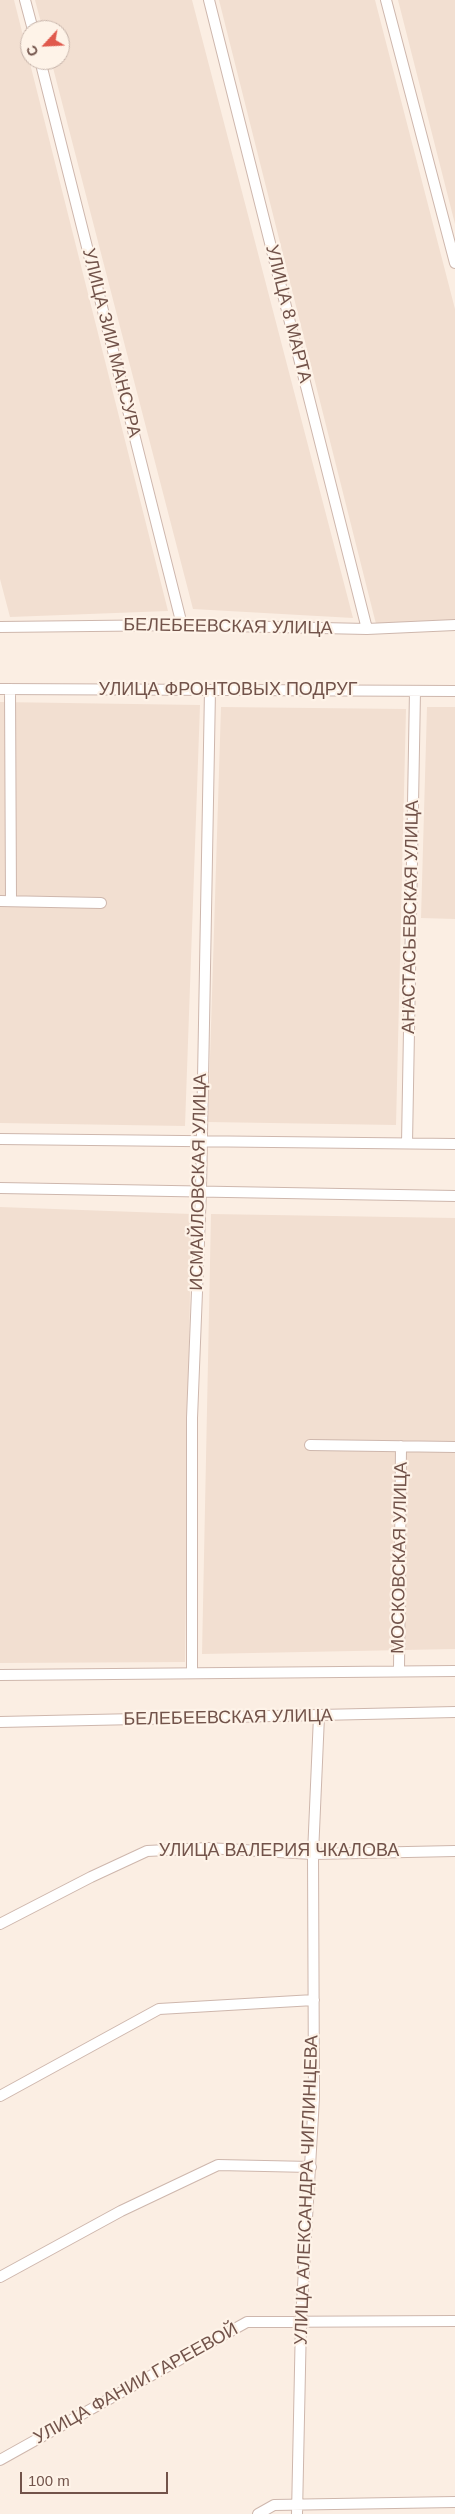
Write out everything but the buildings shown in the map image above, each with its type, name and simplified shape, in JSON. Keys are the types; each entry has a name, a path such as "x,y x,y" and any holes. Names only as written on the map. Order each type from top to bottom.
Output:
{"street":[{"path":"25,0 30,20"},
{"name":"УЛИЦА 8 МАРТА","path":"210,0 366,629"},
{"path":"386,0 455,263"},
{"name":"УЛИЦА ЗИИ МАНСУРА","path":"43,70 182,625"},
{"name":"БЕЛЕБЕЕВСКАЯ УЛИЦА","path":"1,624 366,629 455,625"},
{"path":"5,689 11,901"},
{"name":"УЛИЦА ФРОНТОВЫХ ПОДРУГ","path":"5,689 455,691"},
{"name":"ИСМАЙЛОВСКАЯ УЛИЦА","path":"192,1673 192,1418 201,1190 200,1140 210,690"},
{"name":"АНАСТАСЬЕВСКАЯ УЛИЦА","path":"408,1143 416,691"},
{"path":"0,901 101,903"},
{"path":"0,1139 455,1144"},
{"path":"0,1188 201,1190 455,1196"},
{"path":"310,1445 455,1447"},
{"name":"МОСКОВСКАЯ УЛИЦА","path":"399,1670 401,1446"},
{"path":"0,1675 455,1671"},
{"name":"БЕЛЕБЕЕВСКАЯ УЛИЦА","path":"0,1722 455,1712"},
{"name":"УЛИЦА АЛЕКСАНДРА ЧИГЛИНЦЕВА","path":"297,2509 301,2322 312,2167 314,2098 313,1854 319,1716"},
{"name":"УЛИЦА ВАЛЕРИЯ ЧКАЛОВА","path":"0,1924 91,1877 147,1851 207,1848 313,1854 455,1850"},
{"path":"0,2096 159,2009 314,2000"},
{"path":"0,2277 122,2212 218,2165 312,2167"},
{"name":"УЛИЦА ФАНИИ ГАРЕЕВОЙ","path":"0,2460 247,2322 455,2321"},
{"path":"258,2514 274,2505 297,2509 455,2502"}],"shaded area":[{"path":"0,0 14,0 20,24 20,70 32,70 168,611 10,617 0,579"},
{"path":"35,0 192,0 353,618 193,609 54,70 70,70 70,20 40,20"},
{"path":"219,0 375,0 455,309 455,620 376,624"},
{"path":"398,0 455,0 455,224"},
{"path":"0,702 200,705 185,1126 0,1123"},
{"path":"221,707 406,709 396,1125 208,1122"},
{"path":"427,707 455,707 455,919 421,918"},
{"path":"0,1207 191,1214 185,1662 0,1663"},
{"path":"211,1214 455,1218 455,1649 202,1654"}]}
